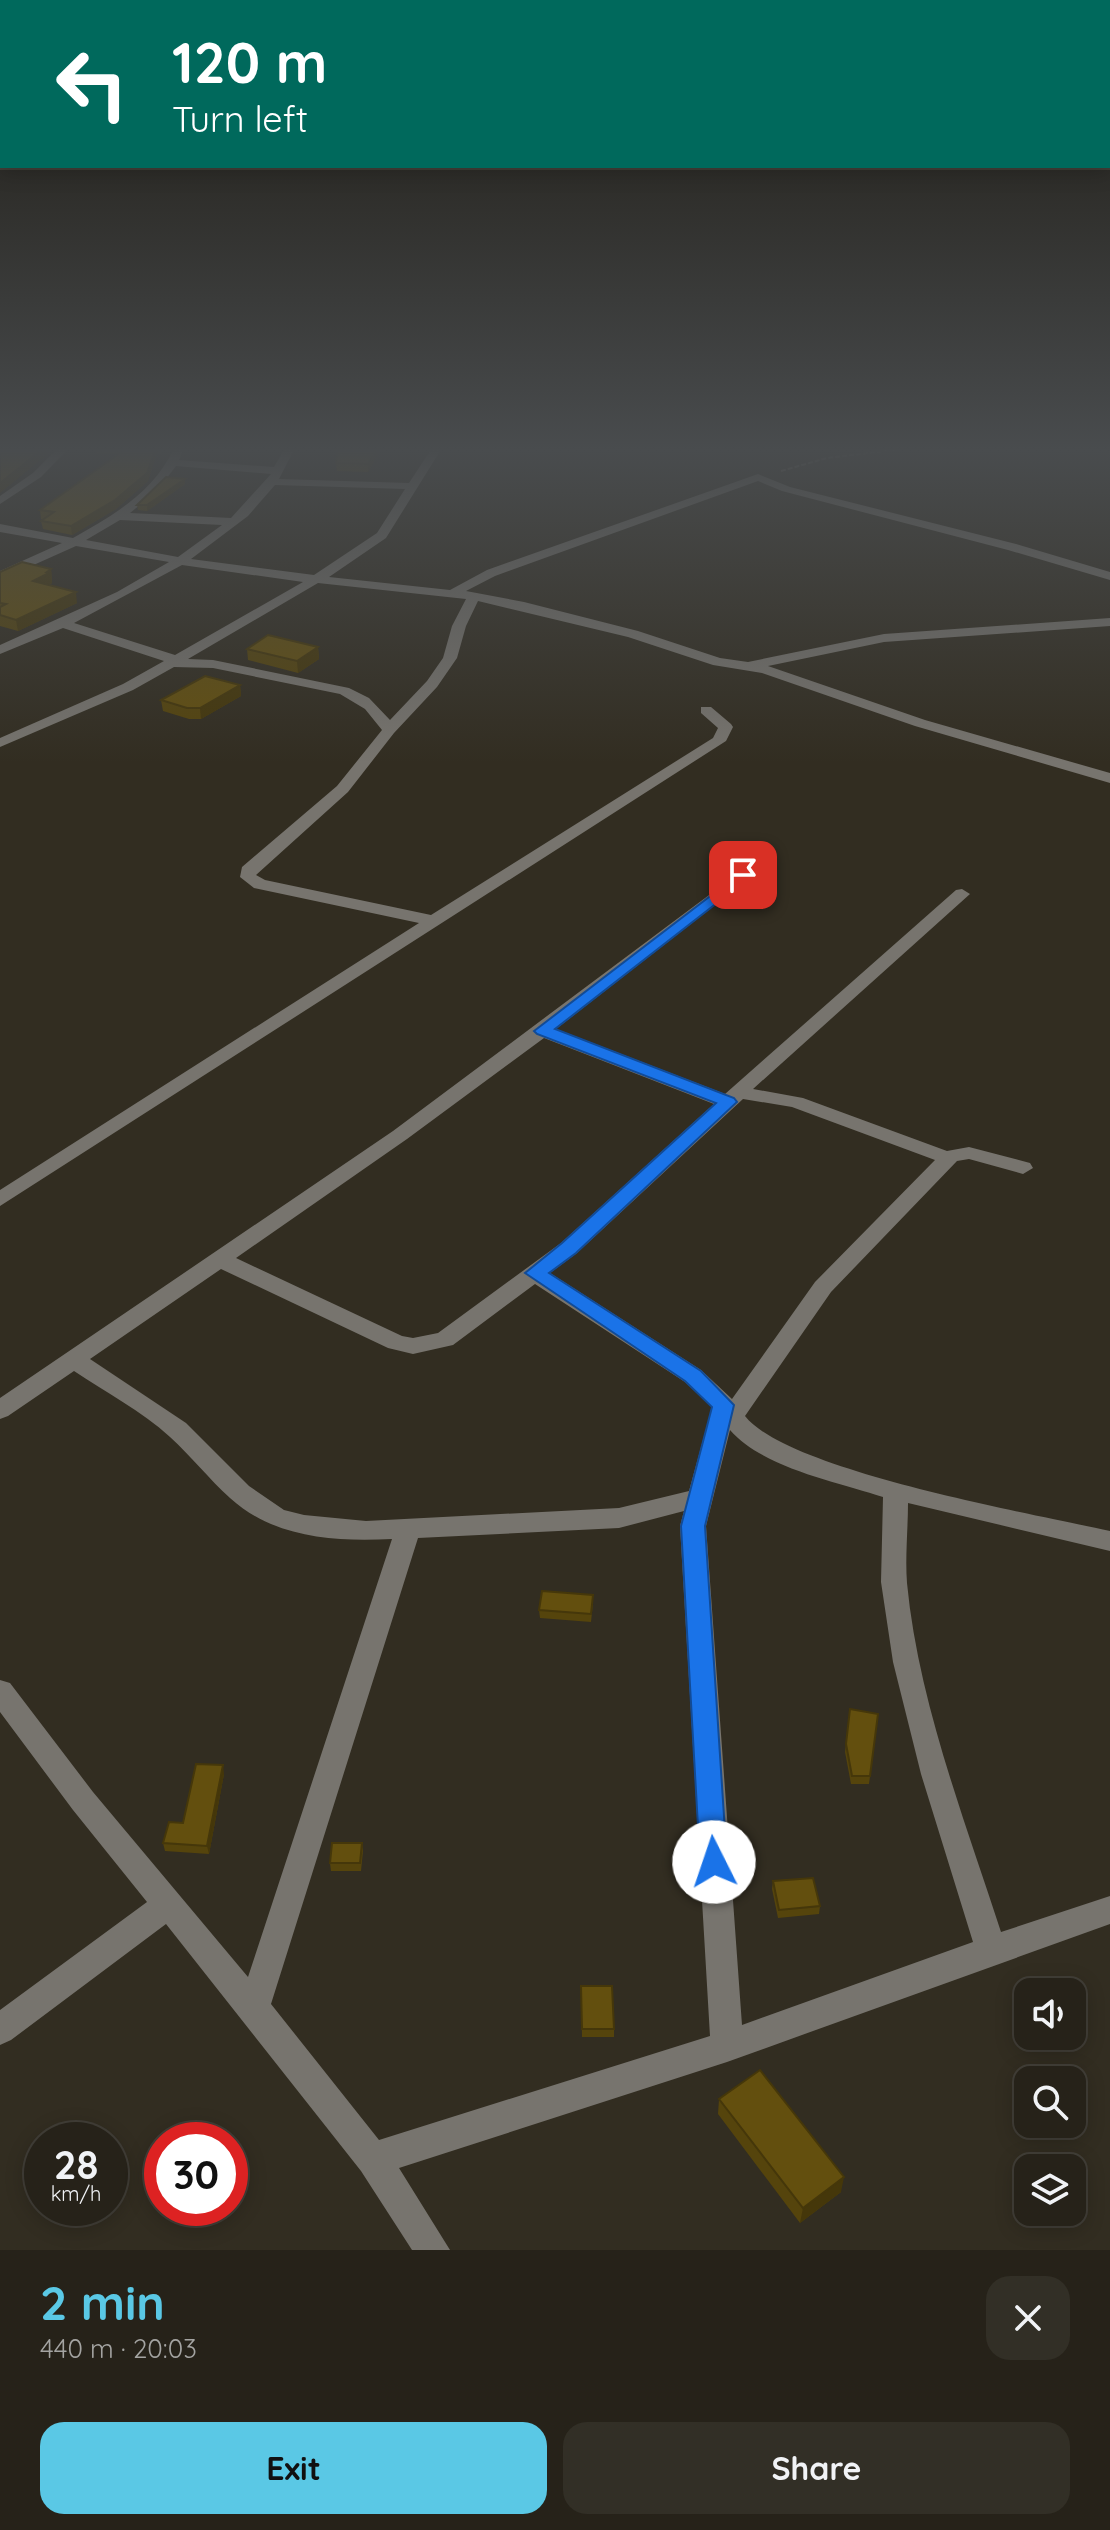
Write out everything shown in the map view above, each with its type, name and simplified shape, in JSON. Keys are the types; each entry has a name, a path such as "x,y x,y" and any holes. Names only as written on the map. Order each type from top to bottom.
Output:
{"street":[{"path":"0,576 52,553"},
{"path":"138,553 314,580 474,596 597,625 718,662 749,666 976,741 1110,778"},
{"path":"0,650 64,624 132,590 188,553"},
{"path":"0,743 128,687 238,627 355,553"},
{"path":"451,594 491,573 546,553"},
{"path":"1024,553 1110,576"},
{"path":"435,921 260,884 248,877 248,871 338,794 369,762 389,730 432,684 450,658 459,626 474,596"},
{"path":"1095,623 1110,606"},
{"path":"749,666 884,638 1110,622"},
{"path":"64,624 173,662 213,664 352,693 381,717 389,730"},
{"path":"0,1199 435,921 587,829 719,741 726,727 706,710"},
{"path":"0,1410 400,1135 543,1031 768,856"},
{"path":"221,1260 396,1342 413,1346 445,1339 569,1248 733,1097 962,894"},
{"path":"543,1031 733,1097 796,1102 948,1158"},
{"path":"727,2046 693,1526 728,1411 823,1287 948,1158 955,1153 969,1153 1023,1168"},
{"path":"535,1273 693,1376 758,1441 803,1463 896,1491 1110,1541"},
{"path":"73,1359 177,1429 240,1493 276,1518 304,1525 408,1529 619,1518 700,1498"},
{"path":"896,1491 894,1582 907,1662 935,1774 991,1950"},
{"path":"254,2008 408,1529"},
{"path":"0,1691 83,1801 254,2008 373,2159 432,2250"},
{"path":"0,2029 167,1905"},
{"path":"373,2159 727,2046 1110,1910"}],"building":[{"path":"22,562 51,569 47,572 51,572 33,581 76,592 16,620 0,615 0,607 6,604 0,603 0,572"},
{"path":"268,635 318,647 297,661 247,649"},
{"path":"205,676 240,685 200,708 187,708 161,700"},
{"path":"542,1591 593,1595 591,1614 539,1610"},
{"path":"850,1709 878,1714 870,1776 852,1776 846,1744"},
{"path":"196,1764 223,1765 207,1846 163,1843 169,1822 183,1823"},
{"path":"332,1843 362,1843 360,1863 330,1863"},
{"path":"813,1878 820,1906 779,1910 773,1881"},
{"path":"581,1986 612,1986 614,2029 582,2029"},
{"path":"760,2070 844,2177 803,2208 719,2099"}],"route":[{"path":"714,1862 693,1526 724,1405 693,1376 535,1273 569,1248 728,1102 543,1031 743,875"}]}
